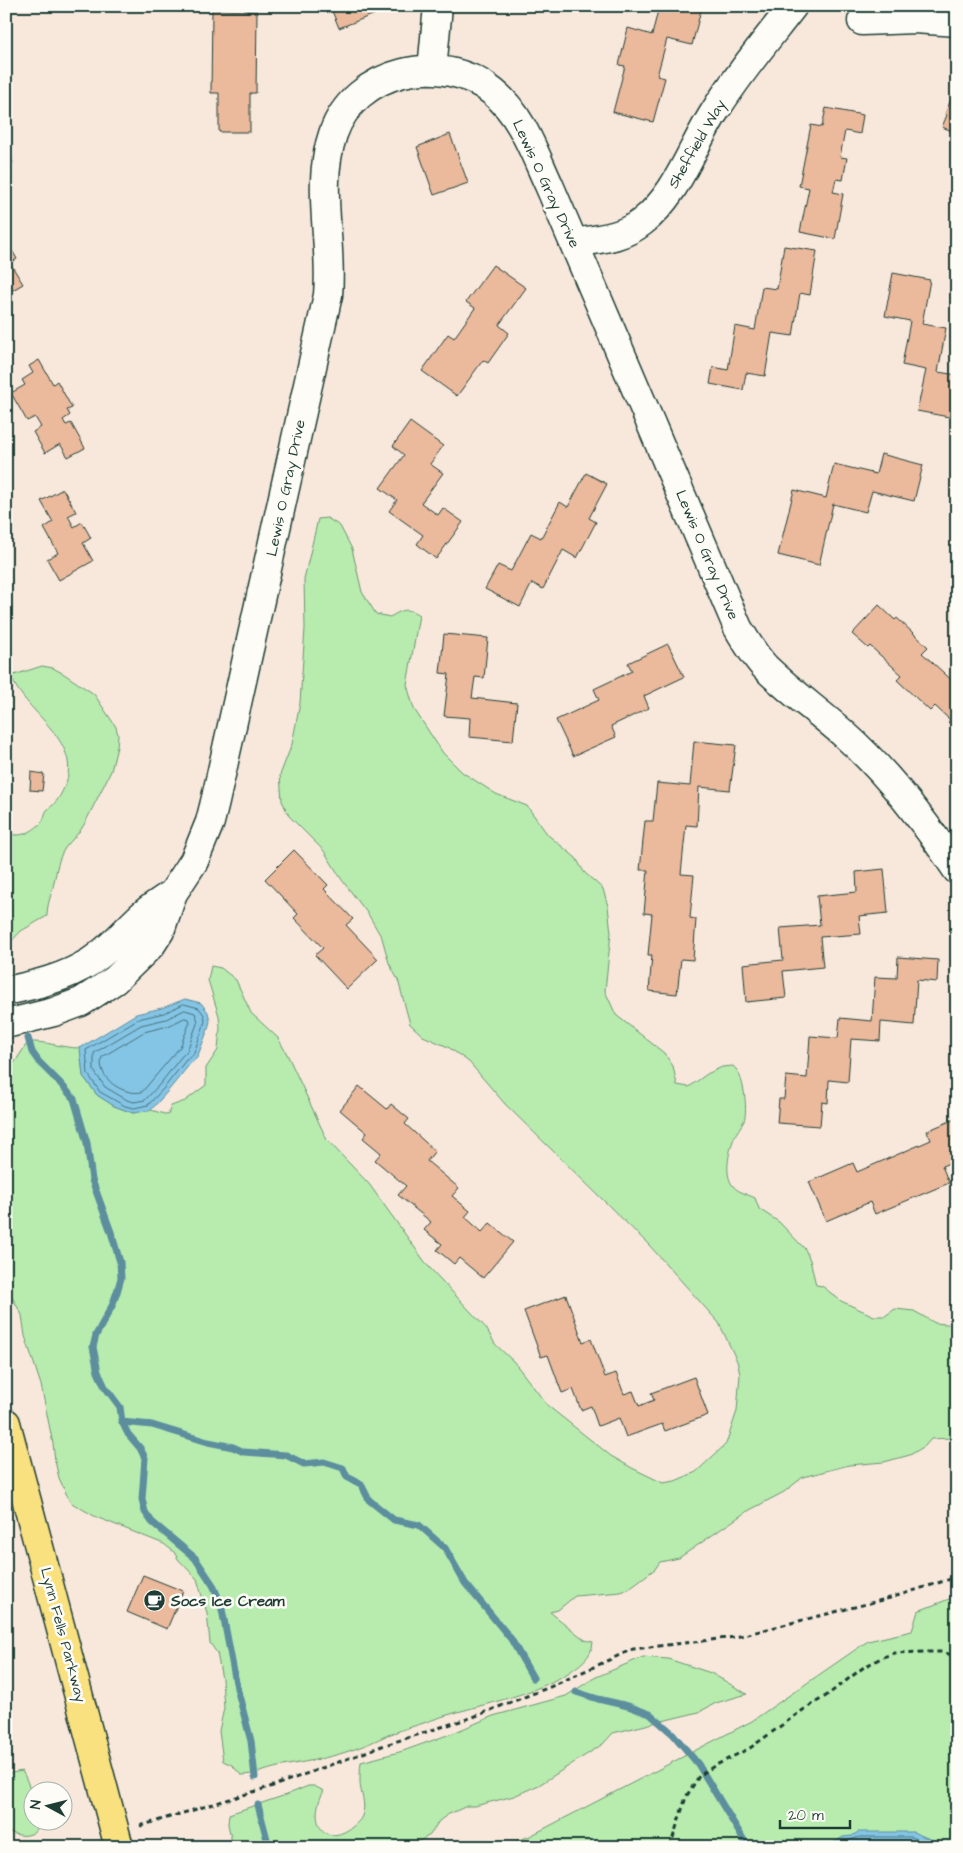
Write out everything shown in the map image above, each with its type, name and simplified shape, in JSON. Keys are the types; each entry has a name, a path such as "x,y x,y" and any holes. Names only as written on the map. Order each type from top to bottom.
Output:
{"main road":[{"name":"Lynn Fells Parkway","path":"6,1424 117,1840"}],"street":[{"path":"432,70 438,6"},
{"name":"Sheffield Way","path":"574,242 618,237 642,222 664,199 677,182 724,97 747,63 792,6"},
{"path":"862,21 916,19 957,22"},
{"name":"Lewis O Gray Drive","path":"6,1024 54,1012 81,1002 115,980 151,944 160,931 173,892 194,861 210,822 215,802 328,295 330,274 324,171 330,141 343,113 368,87 385,78 405,72 449,71 473,80 493,92 509,108 522,126 574,242 738,628 766,668 846,736 895,787 930,830 957,870"},
{"name":"Lewis O Gray Drive","path":"6,991 64,975 91,961 116,941 140,916 173,892"}],"path":[{"path":"117,1840 382,1746 473,1717 550,1687 633,1649 736,1637 890,1598 957,1577"},
{"path":"670,1847 686,1797 699,1776 714,1766 750,1748 826,1696 864,1667 881,1658 894,1654 924,1652 943,1652 957,1657"}],"green space":[{"path":"327,518 340,526 352,549 362,592 376,614 390,617 401,611 408,610 419,615 407,685 414,709 443,753 462,772 496,794 527,806 548,835 576,858 584,872 603,889 608,906 611,933 605,991 616,1015 664,1053 673,1066 677,1085 689,1087 707,1074 722,1067 733,1066 737,1070 744,1092 746,1108 744,1121 732,1143 729,1156 729,1177 734,1187 755,1198 759,1209 779,1222 805,1249 810,1260 816,1285 822,1286 841,1301 874,1316 885,1316 895,1309 914,1311 935,1323 957,1325 957,1432 951,1438 931,1439 925,1446 910,1455 884,1462 849,1465 803,1477 784,1492 746,1512 679,1558 660,1562 655,1569 628,1589 621,1592 575,1596 558,1610 550,1612 585,1640 593,1642 592,1647 588,1656 581,1664 552,1682 520,1695 399,1731 340,1754 241,1775 232,1765 223,1761 219,1731 224,1708 222,1679 217,1653 210,1643 207,1613 197,1579 174,1552 164,1544 96,1517 70,1502 59,1478 41,1385 25,1336 22,1315 13,1299 6,1279 6,1070 15,1062 28,1042 80,1048 83,1076 97,1095 114,1106 133,1113 151,1110 168,1115 171,1106 185,1101 206,1085 206,1068 218,1050 220,1028 219,1016 208,980 211,966 221,968 236,980 251,1013 278,1038 327,1140 369,1184 428,1266 486,1328 495,1344 514,1362 548,1406 611,1456 663,1483 675,1481 696,1472 726,1444 737,1411 740,1374 737,1361 719,1323 649,1245 505,1104 469,1062 448,1047 423,1036 410,1024 398,980 389,963 382,938 368,914 342,880 324,851 289,816 282,801 280,775 292,744 300,703 305,628 304,579 318,519"},
{"path":"42,666 53,668 94,694 116,727 118,735 117,747 111,771 85,823 61,856 47,916 21,931 6,947 6,833 25,834 41,823 47,810 62,792 68,774 67,758 61,744 52,730 18,690 11,676"},
{"path":"957,1596 957,1847 500,1847 530,1836 752,1721 868,1641 912,1631 918,1611"},
{"path":"643,1657 668,1659 711,1673 747,1694 716,1703 699,1712 613,1733 603,1744 539,1785 514,1796 475,1806 467,1806 447,1815 439,1821 430,1835 418,1842 403,1847 233,1847 228,1824 229,1814 308,1786 314,1786 324,1791 317,1811 320,1827 332,1835 341,1834 358,1822 363,1812 364,1803 360,1786 361,1762 403,1751 493,1716 566,1696 594,1678"},
{"path":"22,1771 25,1777 26,1780 22,1780 22,1830 36,1830 33,1833 18,1835 6,1830 6,1774"}],"water":[{"path":"185,999 201,1003 208,1012 210,1021 208,1029 197,1058 151,1110 133,1113 114,1106 97,1095 83,1076 80,1048 136,1014 162,1008"},
{"path":"858,1832 913,1832 932,1840 935,1847 827,1847 843,1837 852,1836"}],"building":[{"path":"330,6 377,6 380,12 339,28"},
{"path":"659,6 702,6 692,45 667,39 657,76 665,78 653,122 613,112 625,66 619,65 628,28 652,35"},
{"path":"212,10 257,11 256,93 250,93 250,132 219,132 219,93 211,93"},
{"path":"957,85 957,133 942,127 947,115 945,114"},
{"path":"826,108 863,115 860,134 845,131 840,157 847,158 843,180 836,179 833,192 843,194 835,239 800,232 809,188 799,186 811,125 822,127"},
{"path":"450,134 468,183 434,195 417,147"},
{"path":"6,143 13,163 6,165"},
{"path":"6,240 17,259 10,263 23,284 6,294"},
{"path":"784,246 817,251 810,295 800,293 793,336 772,333 765,376 746,373 743,390 710,384 713,367 728,370 735,326 755,330 762,287 777,289"},
{"path":"493,265 526,288 499,325 509,333 488,363 483,360 457,396 422,371 448,334 454,338 475,308 466,302"},
{"path":"893,273 930,280 922,324 946,328 938,372 957,375 957,405 954,418 917,411 926,370 902,365 910,321 885,316"},
{"path":"39,360 53,384 57,381 72,408 67,410 70,415 63,420 66,425 71,423 85,448 68,457 60,444 45,453 33,432 41,427 35,417 27,421 11,393 25,385 22,380 33,373 29,366"},
{"path":"410,422 443,446 430,464 443,473 421,503 438,515 443,508 463,522 436,559 417,544 423,535 389,511 397,500 380,488 404,455 393,446"},
{"path":"881,454 923,465 914,501 872,491 866,512 833,504 819,565 778,555 794,490 826,498 834,464 876,474"},
{"path":"586,473 607,484 589,518 596,522 577,558 563,550 543,589 532,583 520,607 485,589 498,565 511,571 531,533 541,538 560,502 568,507"},
{"path":"63,489 76,512 68,516 74,527 82,522 91,538 83,543 93,561 59,580 47,559 58,553 44,528 53,522 41,501"},
{"path":"879,605 895,620 897,618 928,647 922,653 957,683 957,731 948,722 950,720 935,706 930,711 897,680 902,675 870,646 868,648 852,634"},
{"path":"444,634 488,638 484,678 475,677 472,698 517,703 513,741 469,737 470,718 444,716 449,674 440,673"},
{"path":"668,644 684,677 644,696 649,708 611,726 616,737 573,756 556,720 599,700 594,689 632,671 628,663"},
{"path":"694,741 736,745 730,790 699,787 697,826 686,825 681,874 694,875 690,918 696,919 693,960 681,959 677,994 649,991 652,955 648,955 652,914 644,913 648,870 640,870 645,821 653,821 657,783 690,786"},
{"path":"31,772 44,774 42,791 30,790"},
{"path":"294,850 328,885 324,889 353,919 346,925 378,959 347,989 315,955 323,948 294,918 298,914 265,879"},
{"path":"884,869 888,913 859,916 861,934 820,937 823,967 783,971 786,998 746,1002 743,964 783,960 780,928 820,925 817,896 857,892 856,872"},
{"path":"898,957 938,960 937,982 917,980 914,1025 881,1022 880,1041 851,1039 848,1082 829,1080 828,1103 822,1102 820,1126 777,1123 779,1099 784,1099 786,1076 807,1078 810,1036 838,1038 840,1018 872,1021 875,977 897,978"},
{"path":"359,1086 387,1109 391,1104 409,1119 405,1124 435,1151 427,1161 459,1188 452,1196 470,1211 465,1217 482,1232 490,1223 513,1242 483,1278 459,1258 454,1264 437,1250 442,1244 424,1230 431,1222 398,1195 406,1186 375,1160 381,1153 363,1138 367,1133 340,1110"},
{"path":"957,1118 957,1160 942,1166 949,1183 875,1214 870,1202 826,1221 809,1182 853,1163 857,1172 931,1140 927,1131"},
{"path":"566,1295 583,1342 591,1339 605,1377 616,1373 624,1394 633,1391 639,1406 654,1400 651,1393 694,1377 708,1415 665,1431 662,1424 626,1437 619,1418 598,1426 591,1406 581,1410 573,1389 562,1393 548,1355 541,1357 524,1311"},
{"name":"Socs Ice Cream","path":"143,1575 183,1591 167,1629 127,1612"}],"waterway":[{"path":"28,1038 32,1052 39,1062 74,1099 87,1143 92,1180 120,1262 121,1278 117,1292 112,1306 96,1335 93,1347 98,1372 105,1387 120,1407 122,1422 128,1434 140,1448 145,1458 142,1499 145,1512 152,1522 195,1558 213,1585 221,1604 237,1688 251,1741 255,1777"},
{"path":"122,1422 152,1425 208,1442 233,1447 244,1452 286,1455 304,1464 324,1462 343,1468 347,1477 361,1484 369,1500 394,1520 419,1525 445,1548 465,1583 511,1639 533,1678"},
{"path":"576,1692 650,1714 673,1734 698,1764 748,1847"},
{"path":"258,1805 269,1847"}],"place":[{"name":"Socs Ice Cream","path":"155,1601"}]}
